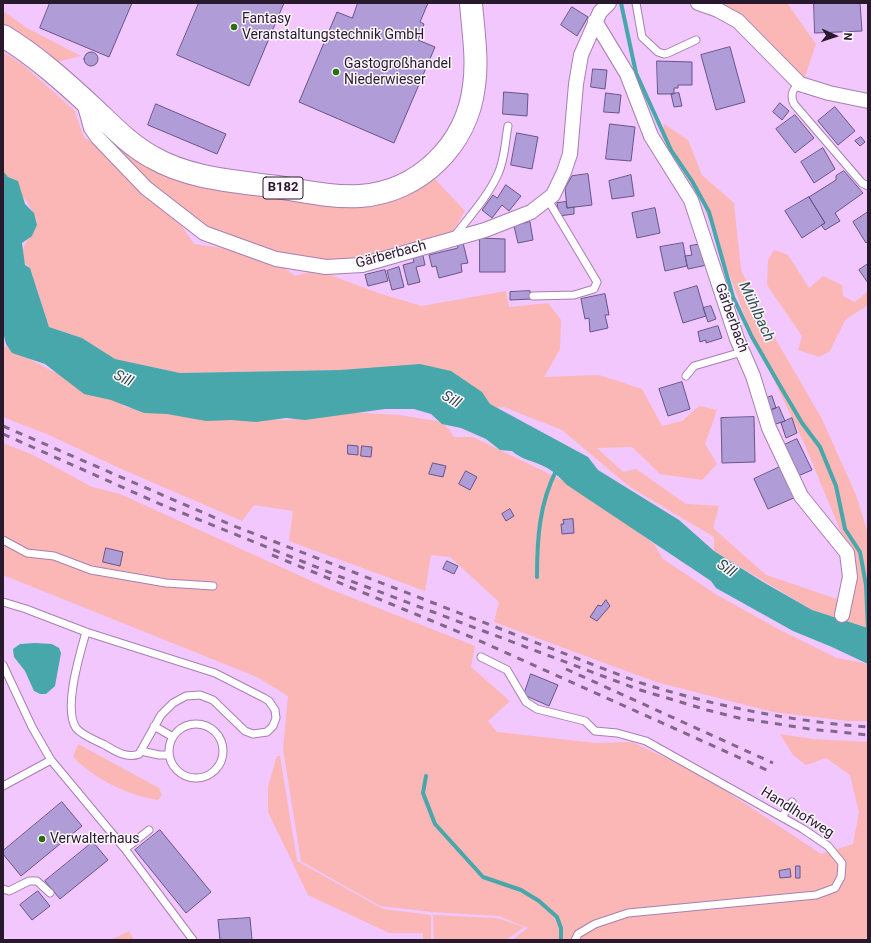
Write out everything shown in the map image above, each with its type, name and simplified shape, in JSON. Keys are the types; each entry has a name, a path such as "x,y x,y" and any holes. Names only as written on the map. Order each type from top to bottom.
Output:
{"main road":[{"name":"B182","path":"3,36 45,66 141,150 182,171 232,181 336,195 360,196 386,193 408,184 434,166 454,140 469,109 474,86 475,71 470,3"}],"street":[{"name":"Gärberbach","path":"83,99 91,128 104,144 146,188 204,233 276,259 326,267 362,265 453,238 486,230 518,217 548,200 560,183 570,154 579,63 586,40 602,8 609,3"},
{"path":"698,3 718,10 738,21 800,84 829,93 868,100"},
{"name":"Gärberbach","path":"595,21 627,74 651,136 691,200 737,339 753,376 769,428 801,496 847,553 850,577 842,615"}],"lane":[{"path":"636,3 642,37 658,52 668,52 696,40"},
{"path":"800,84 794,89 791,96 794,104 865,185 868,191"},
{"path":"453,238 489,190 498,173 504,155 508,126"},
{"path":"533,296 574,295 594,289 597,282 548,200"},
{"path":"686,376 694,366 742,352"},
{"path":"3,540 26,552 54,556 92,570 166,584 213,586"},
{"path":"3,602 26,608 86,632 215,673 269,701 276,714 274,722 270,729 262,734 253,734 245,731 213,700 200,695 186,696 173,703 154,726 141,751 134,756 124,755 84,735 74,724 71,704 86,632"},
{"name":"Handlhofweg","path":"481,657 507,670 526,702 537,709 585,721 595,731 617,733 646,741 782,817 828,846 842,863 842,877 835,888 816,895 628,913 595,924 578,934 574,940"},
{"path":"3,665 32,727 51,760 125,849 193,940"},
{"path":"194,724 207,727 217,734 221,742 222,758 212,773 195,779 186,777 178,772 172,764 169,755 173,737 186,726 194,724"},
{"path":"154,726 173,737"},
{"path":"141,751 158,755 169,755"},
{"path":"3,786 51,760"},
{"path":"782,817 792,802"},
{"path":"125,849 149,830"},
{"path":"3,889 9,891 29,881 38,881 50,893"}],"shaded area":[{"path":"717,3 787,3 816,44 804,79"},
{"path":"3,11 27,28 81,56 56,62 3,29"},
{"path":"3,52 22,64 74,110 84,137 101,149 181,225 194,244 223,248 274,260 295,276 317,270 378,293 422,306 506,291 509,307 548,303 561,320 560,349 544,377 599,375 642,389 662,426 682,421 699,406 717,410 705,444 717,464 702,480 660,474 632,447 597,448 623,472 636,469 686,504 719,506 713,528 766,575 840,600 855,559 843,537 804,443 750,330 703,204 662,137 664,124 688,140 702,175 734,203 741,270 765,321 822,419 856,495 868,534 868,628 812,610 714,551 714,537 630,487 562,430 504,407 478,410 397,367 340,370 180,373 115,359 82,338 49,327 30,268 19,256 37,222 27,201 3,183"},
{"path":"97,128 116,141 297,197 434,178 465,211 450,236 364,261 297,260 216,236 165,199"},
{"path":"774,250 788,255 809,288 823,276 842,285 843,296 855,302 868,291 868,305 845,320 830,351 819,357 798,350 802,336 767,285 768,260"},
{"path":"3,345 52,371 105,388 125,407 207,418 288,420 344,412 399,415 443,422 454,437 473,437 570,484 600,503 654,544 663,559 717,595 780,630 837,658 868,664 868,721 848,721 773,712 656,682 494,622 499,602 450,557 431,555 425,591 289,541 293,511 254,505 242,521 117,467 49,435 3,417"},
{"path":"3,443 33,455 92,487 120,494 327,588 475,646 471,667 510,701 488,721 497,732 595,743 632,742 676,763 723,789 821,854 853,844 859,812 850,775 826,758 806,765 793,755 780,734 812,739 868,742 868,940 512,940 528,928 499,916 432,912 380,906 301,861 283,749 288,696 257,677 3,575"},
{"path":"78,744 159,788 162,795 158,800 146,798 123,790 101,779 73,757"},
{"path":"277,756 280,756 297,861 383,909 431,915 431,940 423,940 423,933 389,933 308,895 268,812 268,787"},
{"path":"433,915 497,918 524,927 506,940 434,940"},
{"path":"129,931 134,940 111,940"}],"water":[{"name":"Sill","path":"3,171 8,177 18,181 25,204 34,213 37,225 32,236 22,243 25,265 30,268 49,327 82,338 115,359 180,373 340,370 420,364 451,371 482,392 490,404 588,457 598,470 679,520 714,551 763,582 812,610 868,628 868,664 793,631 716,588 711,581 567,485 549,469 522,458 512,451 500,450 486,439 461,428 442,424 431,414 414,409 385,409 305,420 286,418 256,422 231,420 206,421 167,414 144,413 111,400 84,394 45,364 12,353 6,344 3,332"},
{"path":"20,644 52,644 59,648 61,653 55,686 46,694 40,694 34,691 25,671 14,657 13,649"}],"building":[{"path":"50,3 132,3 109,57 40,28"},
{"path":"199,3 284,3 249,86 177,55"},
{"path":"358,3 428,3 420,22 424,24 418,40 435,47 394,143 299,102 337,12 352,18"},
{"path":"814,3 860,3 862,31 815,33"},
{"path":"572,7 588,17 577,36 561,25"},
{"path":"730,47 745,102 716,110 701,55"},
{"path":"88,52 94,52 98,56 98,62 94,66 88,66 84,62 84,56"},
{"path":"657,61 692,62 692,85 678,85 678,88 674,88 674,94 658,94"},
{"path":"593,69 607,70 605,89 591,87"},
{"path":"504,92 528,94 527,116 503,114"},
{"path":"606,93 621,95 619,113 604,112"},
{"path":"679,93 682,106 674,107 671,94"},
{"path":"780,103 789,111 782,120 773,112"},
{"path":"156,104 226,134 217,154 148,125"},
{"path":"835,107 855,131 838,145 818,121"},
{"path":"795,115 814,138 795,153 776,129"},
{"path":"610,124 635,127 631,161 606,159"},
{"path":"517,133 538,137 532,169 511,165"},
{"path":"861,137 865,142 860,146 855,141"},
{"path":"823,148 835,169 814,183 801,162"},
{"path":"844,171 863,193 835,213 840,221 825,230 821,225 825,223 809,197 836,180 836,176"},
{"path":"588,174 592,205 567,208 565,188 572,176"},
{"path":"631,175 634,196 612,199 609,181"},
{"path":"506,185 521,196 509,211 502,205 492,218 482,210 493,195 497,198"},
{"path":"809,197 825,223 802,238 785,211"},
{"path":"566,202 567,208 574,207 574,214 559,216 557,203"},
{"path":"655,208 660,233 637,238 632,213"},
{"path":"868,212 868,241 866,243 853,222"},
{"path":"530,222 533,240 518,243 514,226"},
{"path":"480,238 505,239 505,272 480,272"},
{"path":"463,243 468,263 461,264 462,272 439,278 436,266 432,267 429,255 458,248 457,244"},
{"path":"683,243 687,266 665,271 660,247"},
{"path":"702,244 707,265 688,269 685,256 692,255 690,246"},
{"path":"422,251 425,265 416,267 420,282 408,285 403,265 414,262 412,254"},
{"path":"868,264 868,283 859,270"},
{"path":"399,267 404,287 392,290 387,271"},
{"path":"385,270 388,281 368,286 365,275"},
{"path":"697,286 706,316 683,323 674,293"},
{"path":"530,291 531,299 510,300 510,292"},
{"path":"605,294 609,315 605,315 608,328 590,332 589,318 585,319 581,299"},
{"path":"711,306 716,319 708,322 703,308"},
{"path":"718,326 722,338 706,343 706,340 700,342 698,332"},
{"path":"682,382 690,409 668,416 659,389"},
{"path":"772,396 776,408 768,411 764,399"},
{"path":"779,407 785,421 773,425 768,411"},
{"path":"754,417 755,462 722,463 721,418"},
{"path":"792,418 797,433 786,438 781,423"},
{"path":"797,439 812,470 798,476 784,445"},
{"path":"348,445 358,446 358,455 348,454"},
{"path":"362,446 372,447 371,457 361,456"},
{"path":"433,463 446,466 443,477 429,474"},
{"path":"782,466 796,497 768,509 754,479"},
{"path":"466,471 477,477 470,490 459,484"},
{"path":"510,509 514,516 506,521 502,514"},
{"path":"573,519 574,533 562,534 561,524 564,524 563,520"},
{"path":"106,548 123,552 120,566 103,562"},
{"path":"447,561 458,566 454,574 443,569"},
{"path":"606,600 610,606 597,621 590,617 598,605 601,606"},
{"path":"531,674 558,685 549,706 524,695"},
{"name":"Verwalterhaus","path":"62,802 82,826 21,876 3,854 3,851"},
{"path":"160,830 211,892 186,913 135,850"},
{"path":"93,842 108,860 60,899 45,881"},
{"path":"796,866 800,866 800,878 796,878"},
{"path":"790,869 791,877 780,878 779,871"},
{"path":"38,891 50,906 32,920 20,905"},
{"path":"250,918 252,940 220,940 218,920"}],"waterway":[{"name":"Mühlbach","path":"621,3 636,73 671,150 692,181 709,212 733,297 752,337 779,384 802,423 820,447 836,486 845,529 860,552 866,585 868,629"},
{"path":"537,577 540,522 546,495 557,469"},
{"path":"426,776 423,793 435,824 483,877 521,890 539,901 557,917 561,928 561,940"}],"railway":[{"path":"3,426 234,526 638,682 666,691 752,711 809,721 868,727"},
{"path":"3,434 160,504 351,581 637,689 739,718 810,729 868,735"},
{"path":"272,555 471,637 769,771"},
{"path":"566,669 773,763"}],"place":[{"name":"Fantasy Veranstaltungstechnik GmbH","path":"234,27"},
{"name":"Gastogroßhandel Niederwieser","path":"336,72"},
{"name":"Verwalterhaus","path":"42,839"}]}
